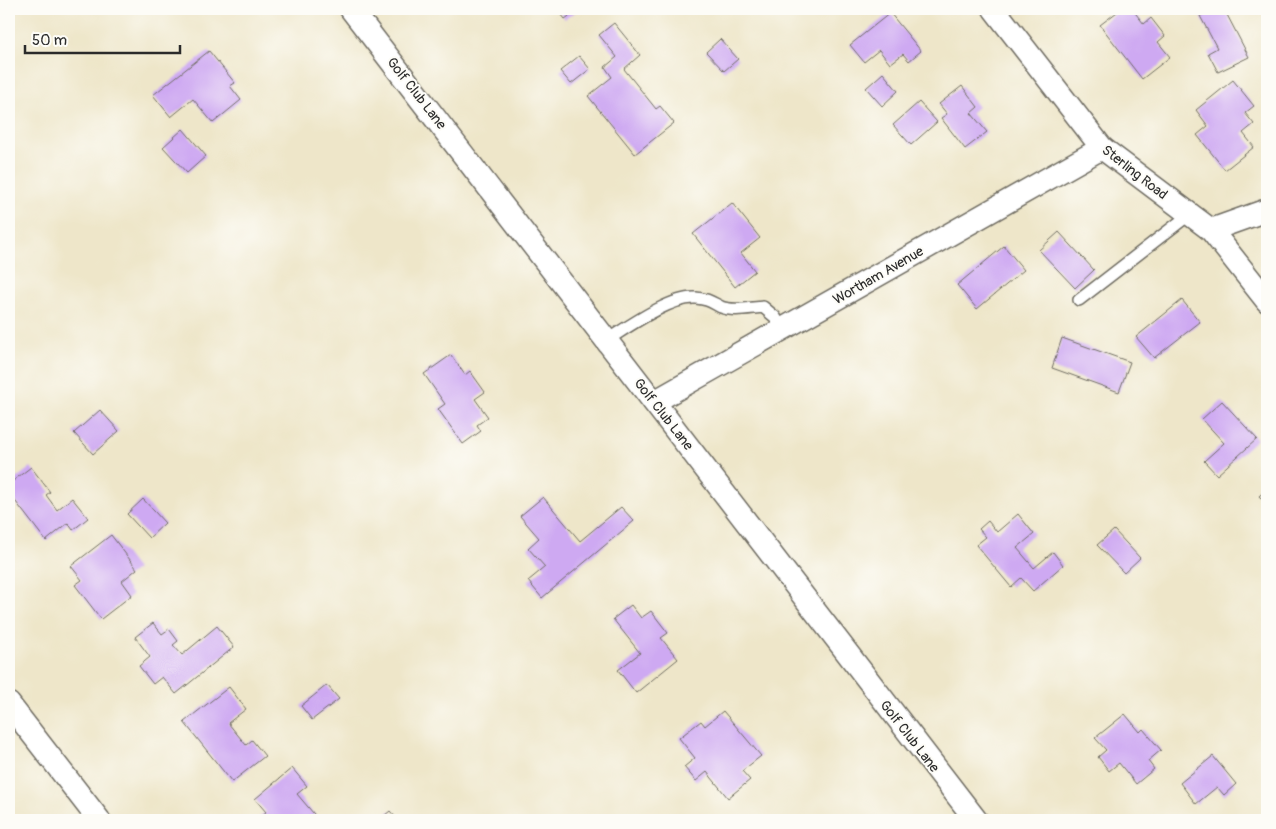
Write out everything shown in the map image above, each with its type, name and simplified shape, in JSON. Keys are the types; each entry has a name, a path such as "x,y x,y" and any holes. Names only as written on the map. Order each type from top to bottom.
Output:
{"street":[{"name":"Golf Club Lane","path":"351,9 976,820"},
{"name":"Sterling Road","path":"994,9 1102,148 1211,230 1267,302"},
{"name":"Wortham Avenue","path":"654,402 1102,148"},
{"path":"1211,230 1267,210"},
{"path":"9,704 99,820"}],"lane":[{"path":"1079,300 1190,214"},
{"path":"607,340 673,302 693,298 709,299 722,308 741,309 763,306 784,329"}],"building":[{"path":"557,9 579,9 565,19"},
{"path":"1121,9 1132,9 1144,24 1151,18 1165,36 1158,42 1170,57 1142,79 1100,25"},
{"path":"1214,9 1224,9 1249,57 1218,72 1208,53 1217,48 1200,16"},
{"path":"890,13 921,51 909,61 903,54 890,64 879,50 864,62 850,45"},
{"path":"614,23 640,55 624,69 656,109 660,106 674,123 635,154 588,96 612,77 605,67 617,57 599,35"},
{"path":"720,39 738,59 724,71 706,52"},
{"path":"209,51 235,83 230,86 241,100 213,123 193,99 171,117 153,95"},
{"path":"579,56 590,69 571,84 560,71"},
{"path":"883,73 898,91 882,106 866,88"},
{"path":"1233,80 1254,106 1245,113 1254,124 1243,133 1254,147 1225,170 1197,135 1208,126 1196,110"},
{"path":"962,86 978,107 971,113 987,132 965,149 941,118 947,114 939,104"},
{"path":"919,102 937,122 911,145 893,125"},
{"path":"183,129 206,156 187,173 163,147"},
{"path":"732,203 760,238 741,253 755,271 735,287 693,234"},
{"path":"1059,232 1094,270 1075,288 1039,250"},
{"path":"1004,246 1024,270 977,309 957,285"},
{"path":"1182,300 1200,322 1154,358 1136,337"},
{"path":"1062,338 1130,362 1119,392 1052,368"},
{"path":"451,355 465,375 470,371 485,392 475,399 488,417 477,425 481,431 463,444 438,409 445,404 424,374"},
{"path":"1222,401 1257,439 1217,475 1204,461 1224,443 1202,419"},
{"path":"100,410 119,431 93,454 74,433"},
{"path":"31,467 50,492 46,495 57,510 72,498 88,518 73,530 68,523 46,541 9,493 9,484"},
{"path":"1267,489 1267,505 1259,496"},
{"path":"543,497 580,541 621,507 634,521 542,598 528,581 545,567 528,548 539,538 520,516"},
{"path":"143,499 165,523 149,538 127,514"},
{"path":"1018,514 1034,534 1017,548 1034,568 1053,552 1063,565 1033,591 1021,578 1011,587 976,545 986,537 979,529 988,521 997,532"},
{"path":"1114,530 1140,558 1124,573 1097,545"},
{"path":"111,535 137,569 122,581 132,595 101,619 75,585 82,580 71,566"},
{"path":"631,605 641,618 651,611 668,633 661,638 678,659 636,693 618,670 640,653 613,619"},
{"path":"153,623 162,634 169,629 178,641 173,645 182,655 217,626 234,647 176,694 162,677 153,684 139,666 150,657 135,637"},
{"path":"327,685 339,699 312,720 301,706"},
{"path":"229,687 246,709 228,723 246,745 252,740 265,756 232,782 184,722"},
{"path":"723,711 761,756 742,771 750,780 728,798 707,772 696,781 684,767 695,758 679,738 701,721 705,726"},
{"path":"1125,714 1140,732 1143,729 1161,750 1148,761 1154,769 1136,784 1119,763 1109,771 1098,757 1106,750 1095,738"},
{"path":"1213,756 1236,784 1224,795 1217,787 1196,804 1180,783"},
{"path":"292,768 307,786 297,794 319,820 256,820 266,812 255,799"},
{"path":"390,811 398,820 379,820"}]}
